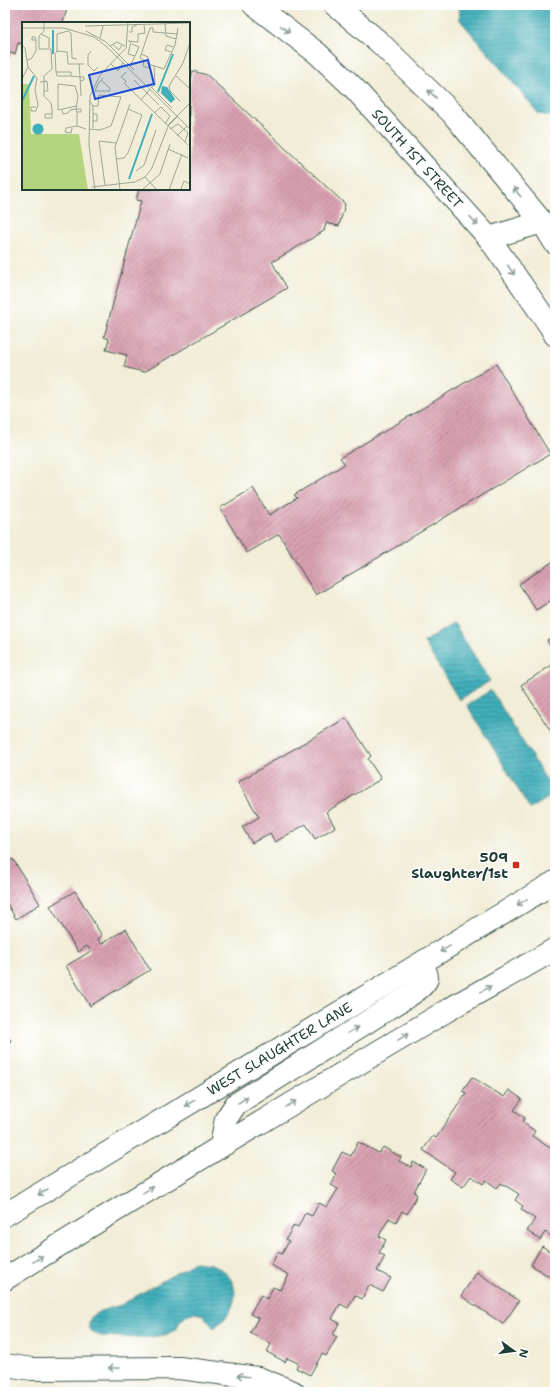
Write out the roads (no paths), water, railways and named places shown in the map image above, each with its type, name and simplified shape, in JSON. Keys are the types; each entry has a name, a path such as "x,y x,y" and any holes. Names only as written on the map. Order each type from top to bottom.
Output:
{"main road":[{"name":"SOUTH 1ST STREET","path":"254,5 317,53 354,88 489,238 555,335"},
{"path":"335,5 379,42 452,113 542,222 555,243"},
{"path":"489,238 542,222"},
{"name":"WEST SLAUGHTER LANE","path":"5,1215 555,882"},
{"path":"5,1279 221,1145 452,1008 555,949"},
{"path":"221,1145 226,1119 236,1104 402,1000 421,986 426,982 427,977 422,963"},
{"path":"5,1365 32,1369 179,1368 258,1378 293,1392"}],"water":[{"path":"459,5 555,5 555,117 539,114 460,20"},
{"path":"454,623 490,681 459,700 424,642"},
{"path":"491,690 555,794 530,809 467,705"},
{"path":"195,1262 211,1264 219,1268 231,1280 234,1286 235,1294 231,1309 225,1318 214,1328 203,1315 196,1313 189,1314 181,1320 175,1330 165,1335 141,1338 101,1336 93,1333 89,1328 89,1322 92,1316 100,1311 121,1305"}],"place":[{"name":"509 Slaughter/1st","path":"516,865"}]}
